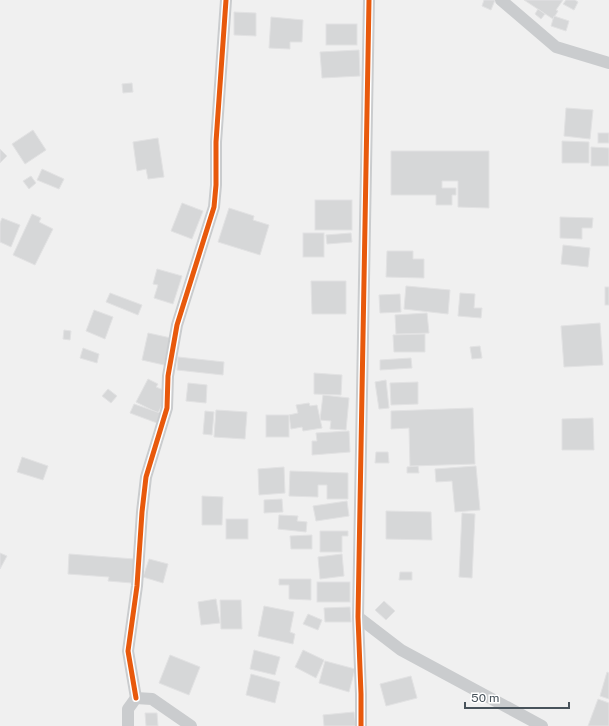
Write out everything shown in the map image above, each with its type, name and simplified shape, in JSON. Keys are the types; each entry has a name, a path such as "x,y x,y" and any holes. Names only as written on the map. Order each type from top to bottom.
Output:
{"street":[{"path":"128,726 128,709 136,698 128,652 137,586 146,477 167,408 168,376 178,325 214,208 216,185 216,142 226,0"},
{"path":"361,726 358,617 369,0"},
{"path":"501,0 556,47 609,63"},
{"path":"358,617 401,650 542,726"},
{"path":"136,698 152,699 191,726"}],"building":[{"path":"484,0 495,0 491,10 482,6"},
{"path":"524,0 563,0 556,10 558,11 553,19"},
{"path":"566,0 575,0 578,2 574,10 563,4"},
{"path":"538,9 545,14 541,19 535,14"},
{"path":"234,12 256,13 256,36 234,35"},
{"path":"554,16 569,21 566,31 551,26"},
{"path":"271,17 303,20 302,42 290,42 290,49 269,48"},
{"path":"326,24 357,24 357,45 326,45"},
{"path":"359,50 360,76 322,78 320,52"},
{"path":"132,83 133,92 123,93 122,84"},
{"path":"566,108 593,110 590,139 564,136"},
{"path":"33,130 46,150 25,164 12,144"},
{"path":"598,133 609,133 609,143 598,143"},
{"path":"158,138 164,177 148,179 146,169 137,171 133,142"},
{"path":"562,141 589,142 589,163 562,163"},
{"path":"591,147 609,148 609,166 591,166"},
{"path":"0,149 7,156 0,163"},
{"path":"391,151 489,151 489,208 458,207 458,181 442,181 442,188 456,188 456,195 452,195 452,205 436,205 436,195 391,195"},
{"path":"42,169 64,179 59,189 37,180"},
{"path":"31,176 36,183 29,189 23,181"},
{"path":"315,200 352,200 352,230 315,230"},
{"path":"182,203 203,211 192,239 171,231"},
{"path":"229,208 254,216 253,220 269,225 260,255 218,242"},
{"path":"32,214 41,218 39,222 53,229 35,265 13,255"},
{"path":"560,217 593,218 592,228 582,228 582,239 560,238"},
{"path":"2,218 20,225 11,247 0,242 0,223"},
{"path":"303,233 324,233 324,257 303,257"},
{"path":"351,233 352,242 327,244 326,235"},
{"path":"563,245 590,248 588,267 561,264"},
{"path":"387,251 413,251 413,259 424,259 424,278 386,277"},
{"path":"157,269 182,276 173,304 154,298 158,285 153,284"},
{"path":"311,281 346,281 346,314 312,314"},
{"path":"406,286 450,290 448,314 404,309"},
{"path":"605,287 609,287 609,305 605,305"},
{"path":"110,293 142,305 138,315 106,302"},
{"path":"460,293 475,294 474,308 482,308 481,318 458,316"},
{"path":"400,294 401,312 380,313 379,295"},
{"path":"94,310 113,317 105,339 86,331"},
{"path":"427,313 429,333 396,334 395,315"},
{"path":"600,323 603,365 564,367 561,326"},
{"path":"64,330 71,331 70,340 63,339"},
{"path":"148,333 171,338 164,365 142,360"},
{"path":"425,334 425,352 394,352 393,335"},
{"path":"480,346 482,358 472,359 470,347"},
{"path":"83,348 99,354 97,363 80,358"},
{"path":"178,357 224,362 223,375 177,370"},
{"path":"411,358 412,368 380,370 380,360"},
{"path":"314,373 342,375 341,395 314,394"},
{"path":"148,379 158,384 156,387 168,392 158,413 136,402"},
{"path":"386,380 389,408 379,409 375,382"},
{"path":"418,382 418,404 391,405 390,383"},
{"path":"188,383 207,385 206,403 186,401"},
{"path":"108,389 117,396 111,403 102,396"},
{"path":"323,395 349,398 346,430 330,429 331,421 320,420"},
{"path":"309,403 310,406 317,405 322,428 303,431 302,427 291,429 289,415 298,413 296,405"},
{"path":"134,404 160,413 157,423 130,413"},
{"path":"473,408 475,464 410,466 409,428 391,429 391,411"},
{"path":"216,410 247,412 245,439 214,437"},
{"path":"205,411 214,412 212,435 203,434"},
{"path":"266,415 289,415 289,437 266,437"},
{"path":"593,418 594,450 562,450 562,419"},
{"path":"349,431 350,452 312,455 312,441 317,441 316,433"},
{"path":"376,452 388,452 389,463 375,463"},
{"path":"22,457 48,466 43,480 17,472"},
{"path":"418,466 419,473 407,473 407,467"},
{"path":"476,466 480,510 455,512 452,481 436,482 435,469"},
{"path":"284,467 285,493 259,495 258,469"},
{"path":"290,471 348,473 348,499 327,499 327,485 318,485 318,497 289,496"},
{"path":"202,496 223,497 222,525 202,525"},
{"path":"282,499 283,512 264,513 264,500"},
{"path":"347,501 349,516 316,521 313,506"},
{"path":"386,511 431,512 432,540 386,539"},
{"path":"462,513 475,514 472,578 459,577"},
{"path":"279,515 298,516 297,521 307,522 306,532 278,529"},
{"path":"226,519 248,519 248,539 226,539"},
{"path":"320,531 348,531 348,536 342,536 342,552 320,552"},
{"path":"312,535 312,549 291,549 290,536"},
{"path":"0,553 7,556 0,569"},
{"path":"69,554 134,559 132,583 108,581 109,577 68,574"},
{"path":"342,554 344,576 320,579 318,557"},
{"path":"149,559 168,564 163,583 143,577"},
{"path":"400,572 412,572 412,580 399,580"},
{"path":"279,579 311,579 311,600 289,599 289,585 279,585"},
{"path":"317,582 350,582 350,602 317,602"},
{"path":"216,599 220,623 201,625 198,602"},
{"path":"220,600 241,600 242,629 221,629"},
{"path":"384,601 395,611 386,620 375,610"},
{"path":"264,606 294,612 290,632 295,634 293,644 258,636"},
{"path":"350,607 351,622 325,622 324,608"},
{"path":"308,614 322,620 318,630 303,624"},
{"path":"254,650 280,657 275,675 250,669"},
{"path":"303,650 324,660 316,678 295,667"},
{"path":"170,655 200,667 189,695 159,683"},
{"path":"325,661 355,669 349,692 319,683"},
{"path":"607,672 609,673 609,699 600,696"},
{"path":"251,674 280,682 275,703 246,695"},
{"path":"411,676 417,698 386,706 380,684"},
{"path":"598,699 609,703 609,726 588,726"},
{"path":"354,712 356,726 324,726 323,715"},
{"path":"145,713 157,713 158,726 146,726"}],"cycle path":[{"path":"136,698 128,651 137,586 146,477 167,408 168,376 177,325 214,207 216,185 216,142 226,0"},
{"path":"361,726 358,617 369,0"}]}
